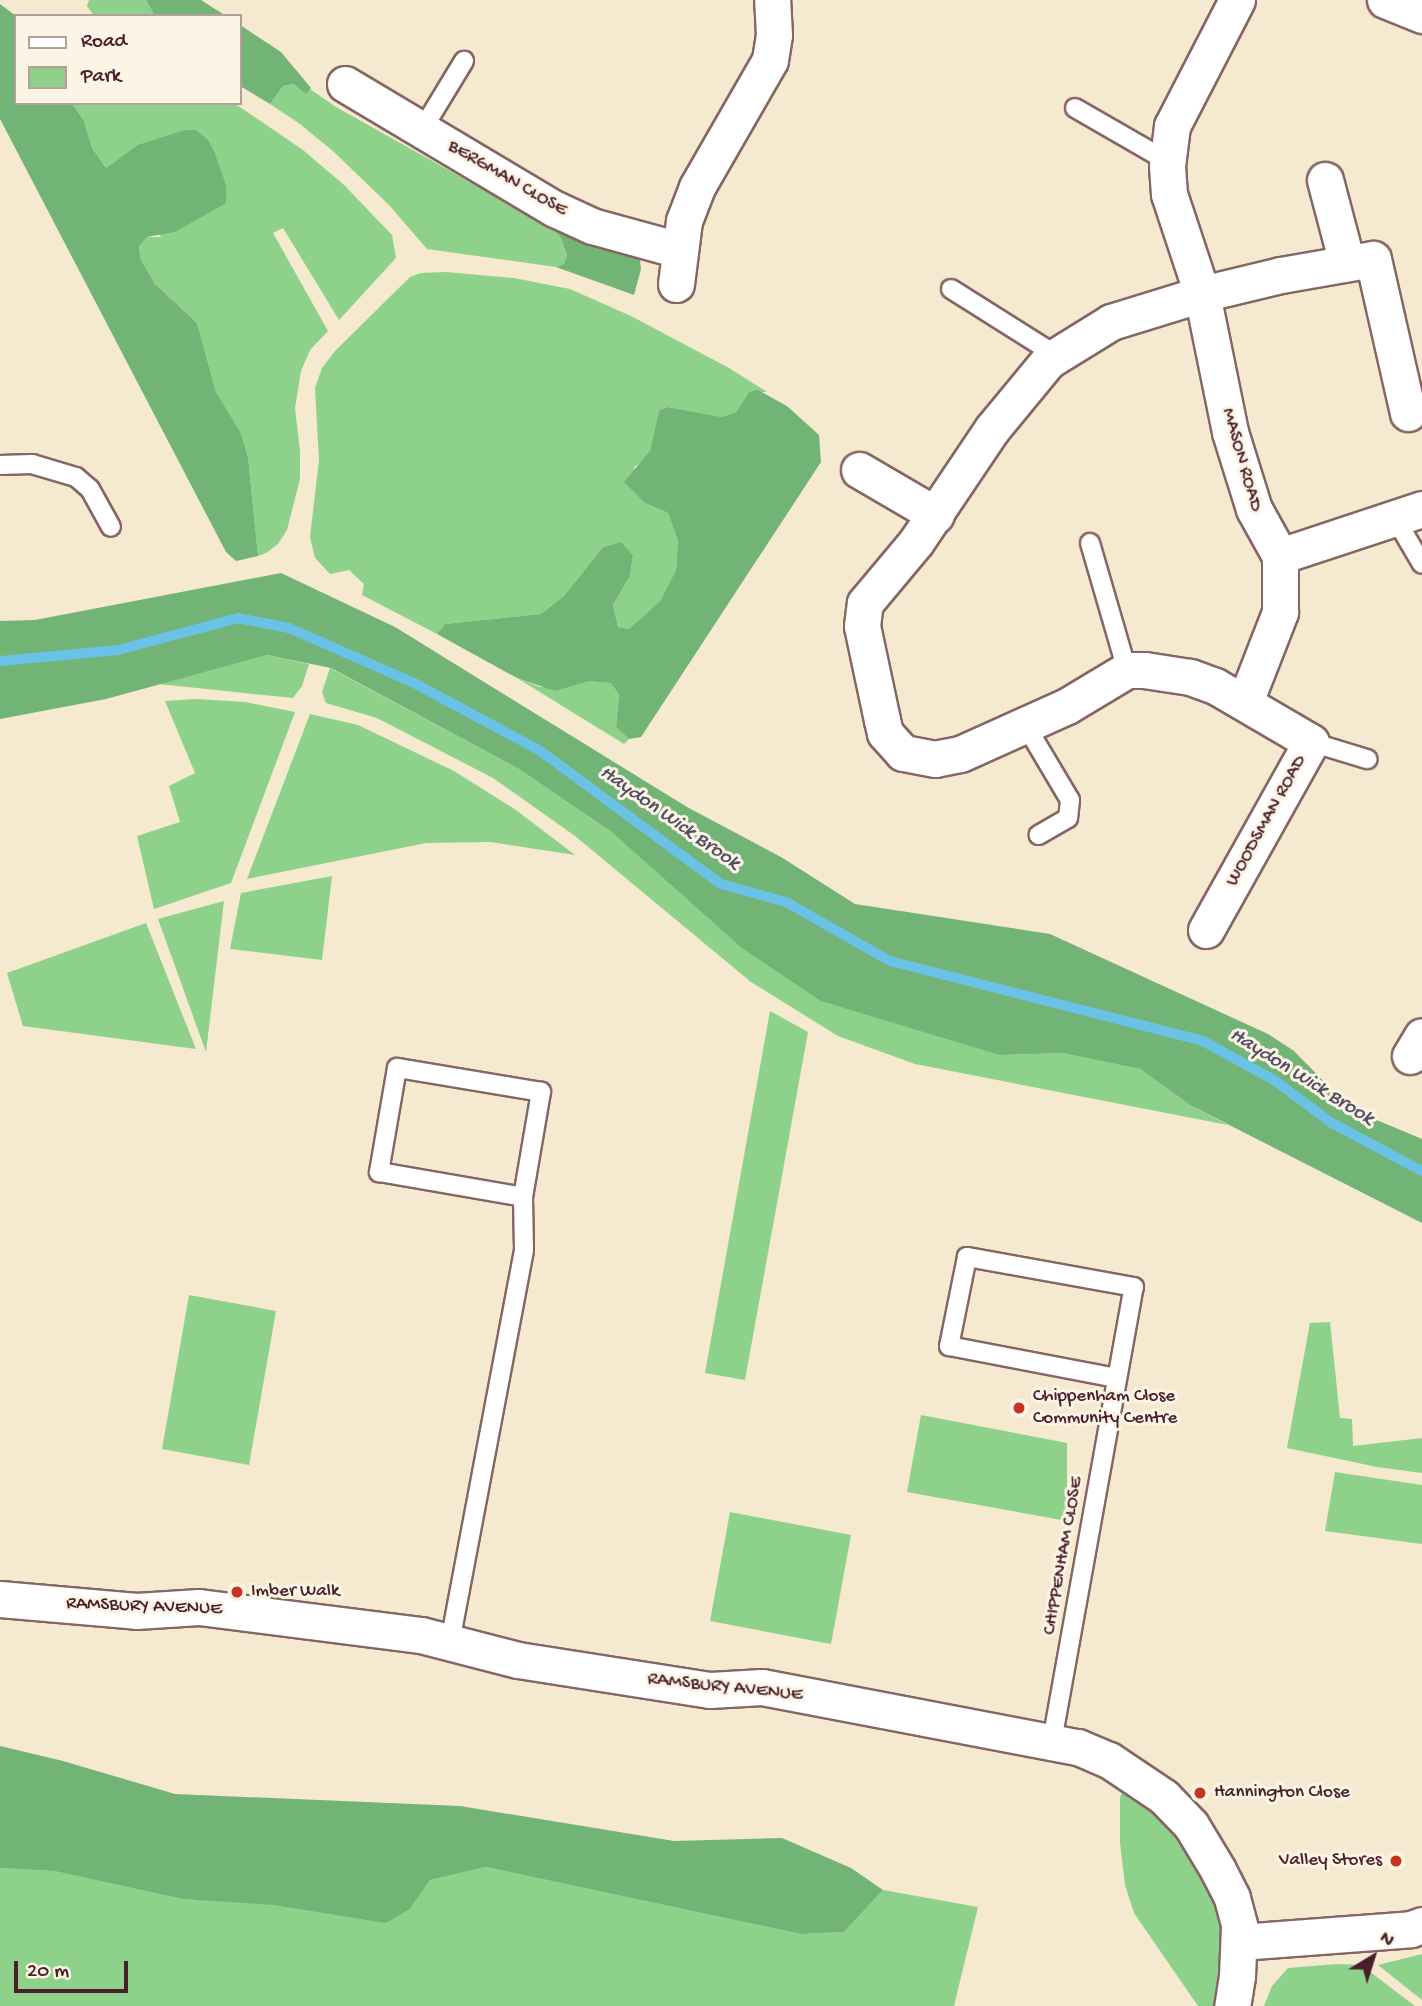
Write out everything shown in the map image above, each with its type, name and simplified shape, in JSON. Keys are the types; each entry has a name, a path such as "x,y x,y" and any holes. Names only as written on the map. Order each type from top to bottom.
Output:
{"street":[{"name":"BERGMAN CLOSE","path":"345,84 555,209 677,267 684,222 697,187 770,60 774,35 772,0"},
{"name":"MASON ROAD","path":"1237,0 1172,126 1167,161 1169,194 1202,294 1230,432 1249,495 1260,523 1280,556"},
{"path":"1385,0 1422,15"},
{"path":"1325,180 1347,262"},
{"path":"1202,294 1347,262 1373,260 1408,413"},
{"name":"WOODSMAN ROAD","path":"1202,294 1111,322 1056,355 992,429 936,516 865,603 863,635 885,733 903,753 935,759 960,754 1026,726 1127,670 1164,670 1190,677 1245,702 1311,742 1206,930"},
{"path":"859,470 936,516"},
{"path":"1245,702 1280,612 1280,556 1408,514"},
{"name":"RAMSBURY AVENUE","path":"0,1599 136,1611 199,1606 421,1635 518,1660 710,1690 762,1687 1052,1741 1108,1760 1164,1797 1191,1825 1219,1870 1232,1898 1240,1942 1231,2006"},
{"path":"1240,1942 1410,1929 1422,1925"}],"lane":[{"path":"422,130 464,61"},
{"path":"1075,108 1167,161"},
{"path":"951,289 1056,355"},
{"path":"0,465 32,464 76,477 90,489 111,527"},
{"path":"1408,514 1422,564"},
{"path":"1090,543 1127,670"},
{"path":"1026,726 1070,800 1068,818 1039,835"},
{"path":"1311,742 1367,759"},
{"path":"450,1642 524,1250 523,1197 541,1092 397,1068 379,1172 523,1197"},
{"name":"CHIPPENHAM CLOSE","path":"1052,1741 1134,1287 967,1257 949,1346 1117,1378"}],"green space":[{"path":"89,0 146,0 154,14 93,14 87,6"},
{"path":"146,0 201,0 223,14 154,14"},
{"path":"0,4 14,14 14,105 73,105 84,121 92,148 106,168 138,145 185,130 196,130 208,140 226,185 226,203 175,232 147,237 139,246 141,260 155,284 197,323 216,392 241,433 248,457 258,556 236,561 226,552 0,119"},
{"path":"242,26 281,52 311,88 306,94 294,84 283,86 270,104 242,87"},
{"path":"294,84 306,93 310,89 336,107 552,228 561,238 567,257 564,264 556,267 427,249 389,205 334,152 270,104 283,86"},
{"path":"73,105 237,105 303,150 344,185 392,235 396,258 339,320 283,228 273,233 328,331 310,350 301,371 295,408 300,479 287,530 278,544 266,553 258,556 248,457 241,433 216,392 197,323 155,284 141,260 139,245 147,237 161,237 123,156 106,168 92,148 84,121"},
{"path":"552,228 594,244 639,252 641,269 634,295 556,267 564,264 567,256 561,238"},
{"path":"446,272 514,278 570,289 631,316 729,368 767,392 749,392 736,412 722,417 668,407 659,410 650,451 644,461 634,467 645,503 668,513 678,541 676,570 660,601 629,629 618,627 613,605 630,576 633,555 621,542 603,547 564,596 541,614 445,624 437,634 362,595 364,584 349,570 330,574 315,558 310,537 319,460 315,388 322,368 335,351 410,277 421,273"},
{"path":"758,390 787,406 819,435 821,462 641,737 629,739 616,727 619,694 611,683 589,681 555,691 517,678 437,634 445,624 541,614 564,596 603,547 621,542 633,555 630,576 613,605 618,627 629,629 660,601 676,570 678,541 668,513 645,503 624,482 650,451 659,410 668,407 722,417 736,412 749,392"},
{"path":"281,573 395,627 687,807 781,857 855,904 1050,934 1268,1034 1294,1051 1341,1099 1367,1116 1422,1139 1422,1223 1190,1105 1140,1069 1062,1053 1000,1055 821,1001 742,948 613,833 519,769 331,668 267,655 106,699 0,719 0,621 35,620"},
{"path":"267,655 309,664 302,686 293,698 159,684"},
{"path":"330,668 519,769 613,833 1000,1055 1062,1053 1140,1069 1190,1105 1228,1125 915,1064 838,1036 751,982 575,836 493,778 377,718 326,703 322,692"},
{"path":"517,678 540,687 589,681 611,682 619,693 616,727 629,739 624,744"},
{"path":"196,699 245,702 295,712 231,883 154,909 137,836 180,822 169,786 195,773 165,701"},
{"path":"310,714 358,725 454,771 516,810 575,855 491,842 426,843 247,879"},
{"path":"332,876 322,960 230,949 241,893"},
{"path":"224,901 206,1052 158,919"},
{"path":"146,923 196,1049 23,1026 7,973"},
{"path":"770,1011 808,1032 745,1380 705,1373"},
{"path":"189,1295 276,1311 249,1465 162,1449"},
{"path":"1330,1322 1340,1418 1352,1419 1353,1446 1422,1438 1422,1473 1377,1467 1287,1448 1310,1323"},
{"path":"921,1415 1067,1443 1067,1521 907,1492"},
{"path":"1335,1472 1422,1485 1422,1544 1325,1531"},
{"path":"730,1512 851,1535 831,1644 710,1621"},
{"path":"0,1746 63,1761 175,1794 460,1806 674,1841 782,1838 851,1868 883,1890 844,1932 801,1934 486,1867 430,1880 410,1909 386,1923 274,1905 182,1899 54,1871 0,1868"},
{"path":"1125,1787 1146,1800 1187,1851 1222,1911 1219,2006 1198,2006 1134,1913 1125,1885 1120,1843 1120,1797"},
{"path":"486,1867 801,1934 844,1932 883,1890 978,1907 954,2006 0,2006 0,1868 54,1871 182,1899 410,1909 430,1880"},
{"path":"1422,1954 1422,2000 1378,1965"},
{"path":"1361,1965 1415,2006 1264,2006 1272,1986 1288,1968"}],"waterway":[{"name":"Haydon Wick Brook","path":"0,661 118,650 238,618 289,628 414,683 539,750 721,884 786,902 890,961 1203,1041 1274,1080 1332,1123 1422,1171"}],"place":[{"name":"Chippenham Close Community Centre","path":"1019,1408"},
{"name":"Imber Walk","path":"237,1592"},
{"name":"Hannington Close","path":"1200,1793"},
{"name":"Valley Stores","path":"1396,1861"}]}
